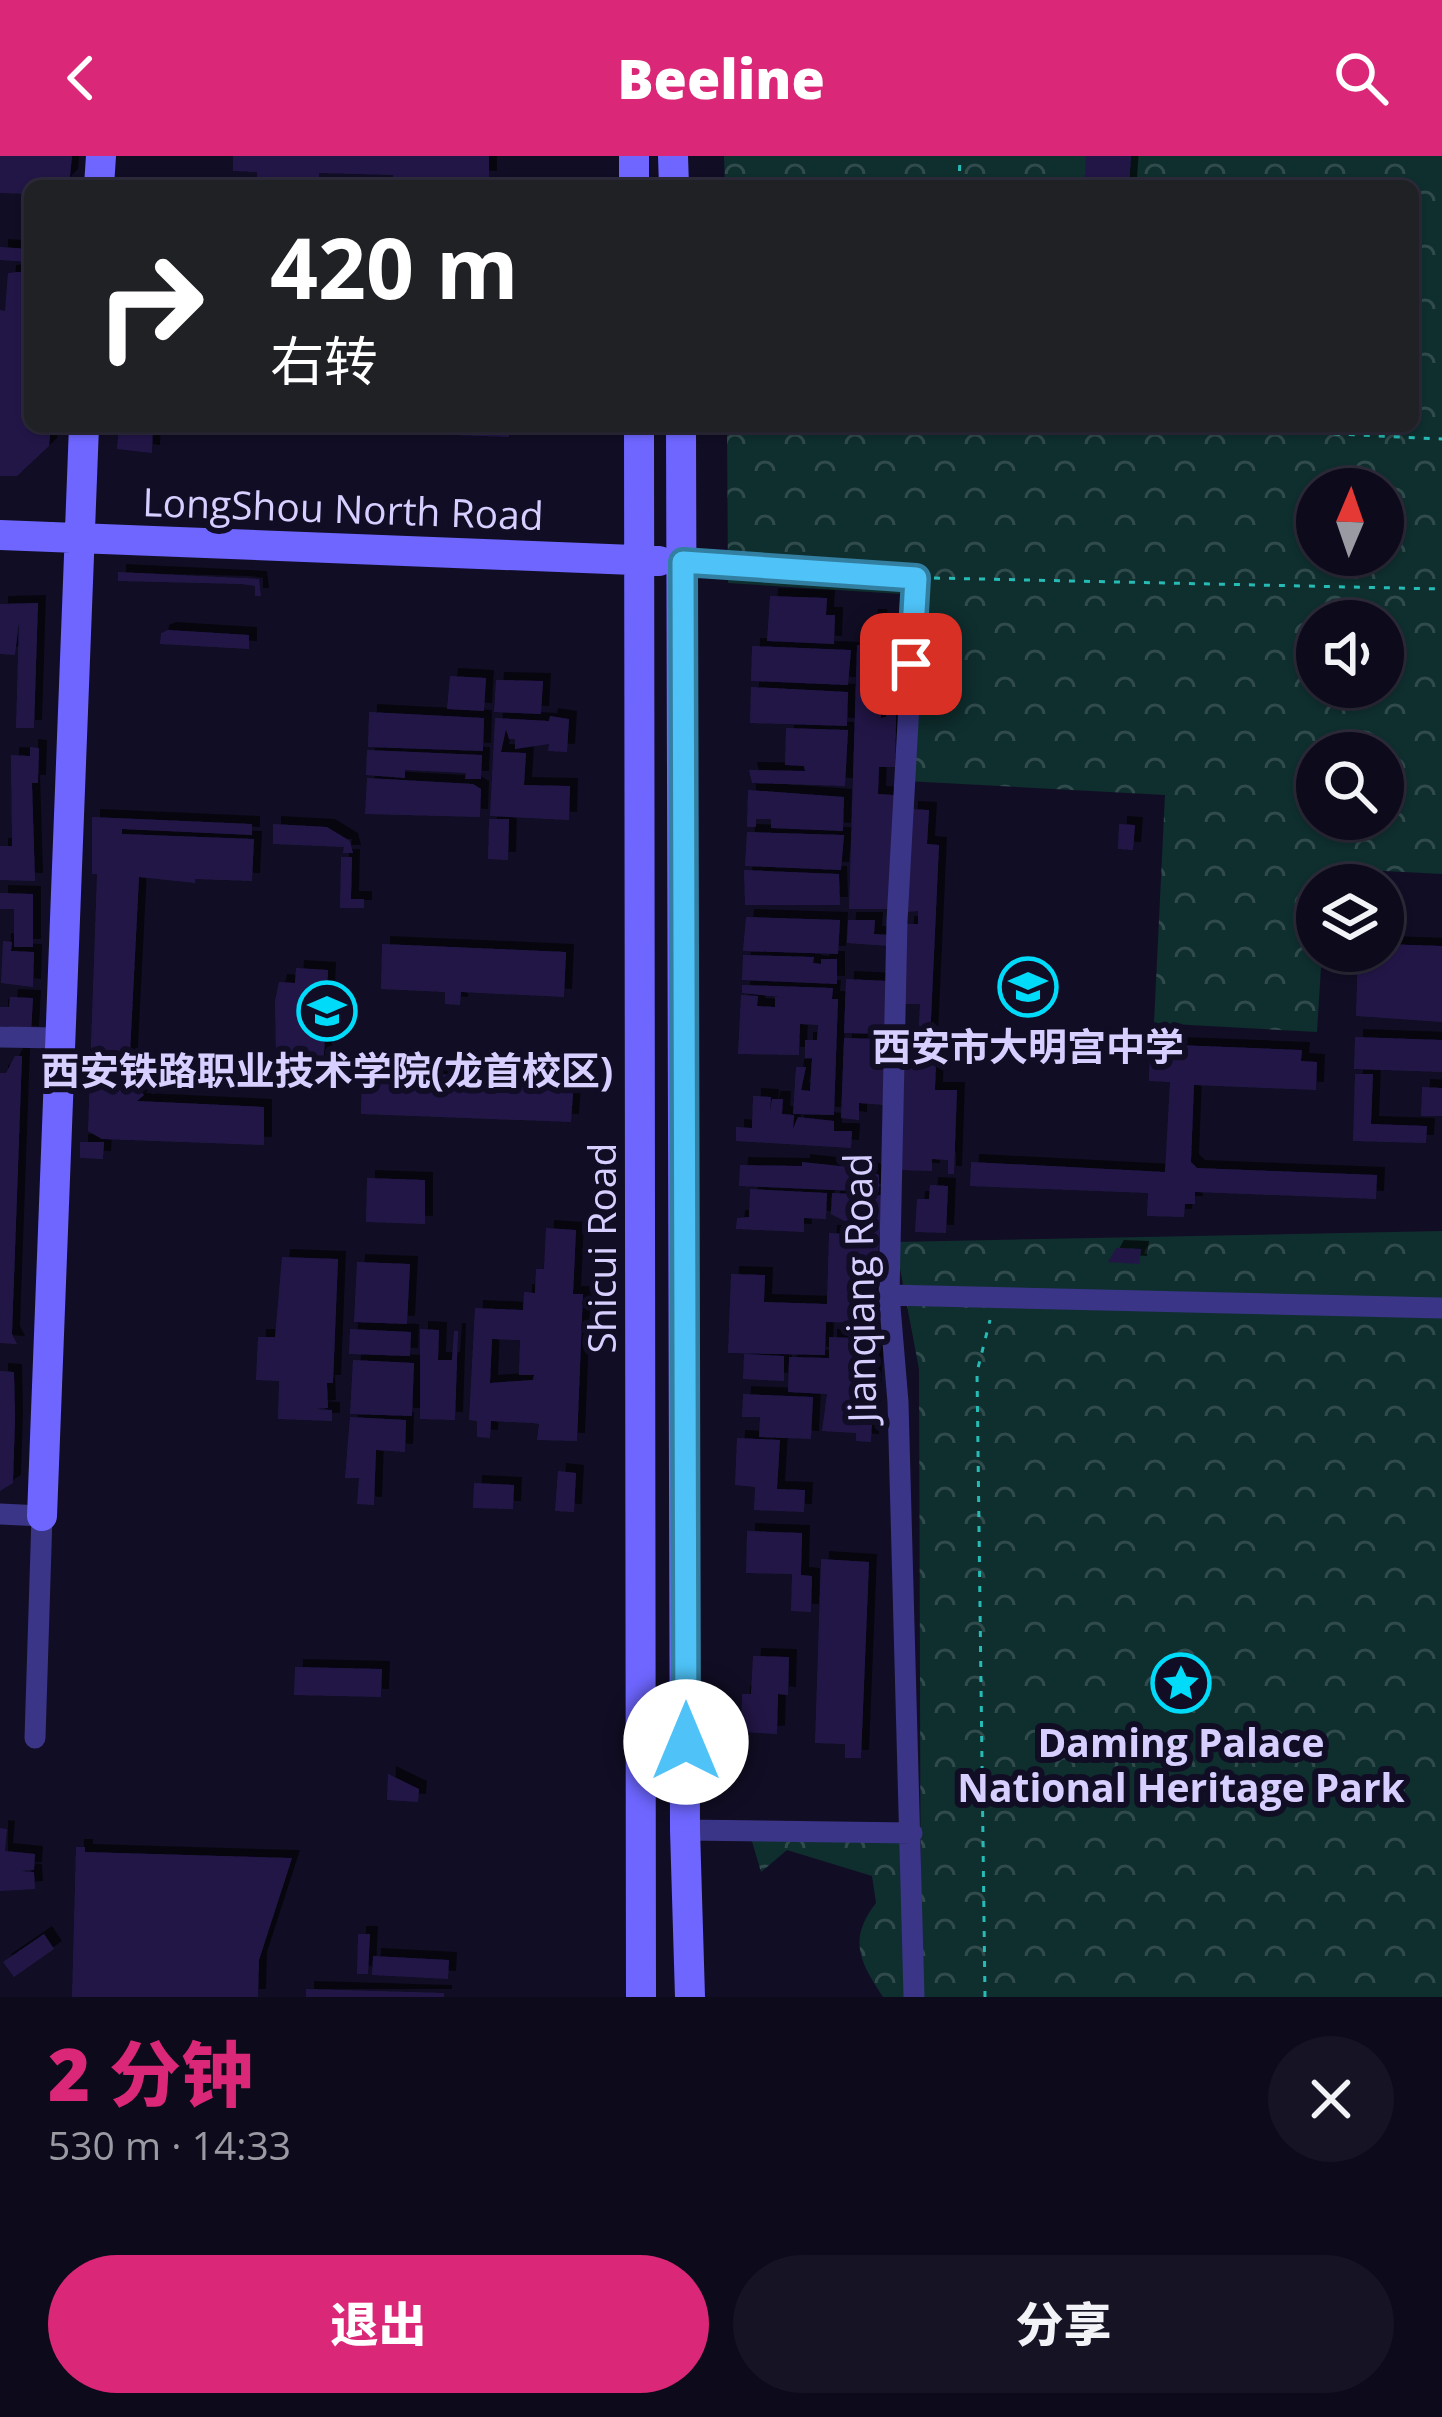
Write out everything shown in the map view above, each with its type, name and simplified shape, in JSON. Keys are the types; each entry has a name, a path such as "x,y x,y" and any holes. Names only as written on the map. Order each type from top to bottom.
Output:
{"main road":[{"path":"42,1516 84,432"},
{"name":"Shicui Road","path":"639,432 640,1997"},
{"path":"681,432 685,1830 690,1997"},
{"name":"LongShou North Road","path":"0,535 683,562"}],"street":[{"path":"683,562 916,578"},
{"name":"Jianqiang Road","path":"914,1997 889,1295 897,921 916,578"},
{"path":"0,1037 58,1038"},
{"path":"889,1295 1442,1308"},
{"path":"0,1514 42,1516 35,1738"},
{"path":"685,1830 911,1833"}],"path":[{"path":"1295,432 1442,439"},
{"path":"916,578 1442,589"},
{"path":"985,1997 977,1372 992,1314"}],"green space":[{"path":"724,156 1442,156 1442,874 1404,872 1404,864 1296,864 1296,972 1321,972 1317,1032 1154,1023 1165,795 906,781 917,595 728,583 727,432 1419,432 1419,180 725,180"},
{"name":"Daming Palace National Heritage Park","path":"1442,1231 1442,1997 921,1997 919,1369 895,1242"},
{"path":"751,1838 901,1840 904,1997 883,1997 860,1950 862,1928 876,1903 872,1876 787,1850 761,1872"}],"building":[{"path":"0,156 72,156 67,180 24,180 24,194 0,193"},
{"path":"233,156 489,156 489,179 393,180 393,175 319,173 319,180 257,178 257,172 233,171"},
{"path":"1086,156 1131,156 1129,180 1084,180"},
{"path":"0,247 24,249 24,262 0,260"},
{"path":"24,272 24,432 50,432 49,446 17,476 0,476 0,310 5,311 8,273"},
{"path":"118,432 153,432 152,453 117,449"},
{"path":"453,432 509,432 509,437"},
{"path":"118,572 259,579 261,596 255,596 255,586 241,584 118,581"},
{"path":"770,596 827,598 826,615 835,615 834,644 767,641"},
{"path":"38,603 34,728 16,728 19,621 15,655 0,654 0,604"},
{"path":"870,617 879,617 884,646 899,646 898,673 883,673 881,718 886,717 886,677 897,677 895,767 879,767 878,794 894,795 889,909 849,909 857,645 866,645"},
{"path":"161,633 249,635 249,649 160,644"},
{"path":"752,646 851,650 848,685 751,681"},
{"path":"450,676 486,678 484,711 447,709"},
{"path":"496,680 543,681 541,714 494,712"},
{"path":"751,687 848,692 847,726 750,723"},
{"path":"369,712 484,718 483,751 368,747"},
{"path":"550,716 569,719 567,752 548,751 549,744 515,749 515,739 509,739 506,729 501,752 526,753 524,785 570,786 569,820 490,816 495,718 549,721"},
{"path":"786,728 848,730 845,786 752,783 749,770 805,771 804,766 785,765"},
{"path":"30,747 39,748 38,783 32,783 35,881 0,880 0,846 12,846 11,755 30,756"},
{"path":"367,750 482,755 481,779 465,779 466,773 405,770 405,778 366,775"},
{"path":"367,778 473,784 481,789 480,817 365,814"},
{"path":"748,790 844,797 843,831 771,828 771,819 756,819 756,827 747,827"},
{"path":"910,809 929,810 927,844 939,845 929,1063 936,1063 935,1090 957,1090 954,1174 948,1174 948,1160 932,1159 932,1171 900,1170 903,1062 917,1062 920,1004 903,1004 906,924 918,924 918,911 906,912"},
{"path":"92,817 252,824 252,835 122,829 122,834 254,839 252,881 195,879 195,883 139,877 128,1093 136,1086 144,1095 137,1101 264,1107 264,1145 102,1139 88,1131 97,874 92,874"},
{"path":"489,819 509,819 508,860 488,859"},
{"path":"273,824 327,827 350,841 353,853 343,853 344,847 273,844"},
{"path":"1119,824 1135,825 1133,850 1118,849"},
{"path":"747,832 844,835 841,870 745,866"},
{"path":"341,857 352,857 351,899 364,899 364,908 340,908"},
{"path":"744,870 839,874 840,905 745,905"},
{"path":"0,893 33,894 33,947 14,947 14,909 0,909"},
{"path":"746,917 840,920 838,954 743,951"},
{"path":"848,920 875,920 874,934 890,935 889,946 847,943"},
{"path":"3,941 12,942 11,951 34,952 33,987 1,983"},
{"path":"382,944 566,952 564,997 461,992 460,1005 445,1004 445,992 381,989"},
{"path":"1404,945 1442,946 1442,1022 1356,1016 1357,972 1404,972"},
{"path":"743,955 814,957 813,963 821,964 821,959 837,959 837,984 742,980"},
{"path":"296,968 328,970 323,1076 292,1075 293,1059 276,1058 279,982 295,983"},
{"path":"846,979 888,981 886,1034 844,1033"},
{"path":"742,985 833,988 832,999 838,999 834,1115 793,1114 796,1067 806,1067 801,1090 810,1091 812,1058 805,1058 805,1040 817,1040 818,1025 800,1024 799,1055 738,1054 741,995 758,996 757,1006 775,1007 775,997 790,998 742,993"},
{"path":"10,997 33,998 31,1034 8,1033 9,1026 0,1026 0,1007 9,1007"},
{"path":"1355,1037 1442,1040 1442,1072 1354,1069"},
{"path":"844,1038 886,1039 884,1105 859,1103 859,1120 841,1118"},
{"path":"1150,1044 1302,1050 1301,1061 1317,1062 1316,1090 1194,1085 1191,1162 1197,1168 1377,1175 1376,1199 1195,1192 1195,1204 1185,1204 1184,1217 1147,1216 1148,1193 970,1186 971,1162 1165,1172 1170,1082 1149,1081"},
{"path":"15,1056 22,1056 12,1334 17,1344 0,1343 0,1073 6,1073"},
{"path":"393,1065 434,1067 433,1074 574,1080 571,1122 361,1114 362,1071 393,1072"},
{"path":"1355,1074 1373,1074 1371,1124 1427,1126 1426,1143 1353,1141"},
{"path":"1422,1087 1442,1088 1442,1116 1421,1116"},
{"path":"753,1096 771,1097 770,1112 772,1099 783,1099 782,1114 794,1115 793,1129 798,1117 834,1121 834,1131 852,1131 851,1148 736,1141 736,1127 752,1128"},
{"path":"80,1142 104,1142 103,1159 80,1158"},
{"path":"802,1162 867,1169 879,1175 879,1192 739,1186 740,1165 802,1166"},
{"path":"367,1178 425,1180 425,1224 366,1222"},
{"path":"930,1185 948,1186 946,1233 915,1232 917,1199 929,1199"},
{"path":"750,1189 827,1193 826,1219 804,1218 804,1232 736,1229 737,1218 749,1217"},
{"path":"832,1193 882,1195 875,1305 862,1304 860,1313 868,1313 867,1323 826,1322 825,1355 728,1353 731,1274 765,1275 764,1302 827,1304 829,1233 844,1234 848,1223 831,1214"},
{"path":"546,1228 576,1230 573,1294 583,1294 577,1441 537,1440 539,1424 491,1421 490,1438 477,1437 477,1421 469,1420 475,1308 523,1310 524,1292 535,1293 536,1269 544,1269","holes":["492,1339 520,1340 519,1375 534,1375 533,1380 490,1383"]},
{"path":"1116,1248 1141,1249 1139,1264 1108,1262"},
{"path":"282,1257 338,1259 333,1383 327,1383 328,1408 315,1409 332,1410 332,1421 278,1419 279,1381 256,1380 258,1337 275,1337"},
{"path":"357,1262 410,1264 407,1324 354,1322"},
{"path":"350,1329 411,1332 410,1356 349,1354"},
{"path":"420,1329 439,1330 438,1360 452,1360 454,1331 458,1331 455,1420 420,1419"},
{"path":"829,1337 876,1339 871,1442 856,1441 856,1433 822,1431 827,1394 788,1392 789,1357 829,1358"},
{"path":"744,1354 784,1356 784,1381 743,1379"},
{"path":"353,1360 414,1363 412,1416 350,1414"},
{"path":"0,1371 14,1372 15,1418 13,1483 0,1491"},
{"path":"743,1394 813,1397 811,1439 759,1437 760,1417 742,1417"},
{"path":"350,1417 406,1420 405,1452 376,1450 374,1505 357,1504 359,1478 345,1478"},
{"path":"737,1438 780,1440 777,1489 805,1490 804,1512 754,1510 755,1487 735,1485"},
{"path":"558,1471 576,1473 574,1512 555,1511"},
{"path":"474,1483 514,1485 513,1509 473,1508"},
{"path":"747,1531 802,1533 801,1575 812,1576 811,1612 791,1611 792,1574 746,1573"},
{"path":"821,1559 869,1562 861,1758 845,1758 845,1744 815,1743"},
{"path":"753,1656 789,1657 788,1695 778,1694 777,1734 741,1732 742,1694 751,1694"},
{"path":"295,1667 382,1669 381,1697 294,1695"},
{"path":"388,1774 419,1789 418,1802 387,1800"},
{"path":"0,1828 7,1829 5,1851 35,1854 34,1870 20,1871 34,1872 35,1889 0,1891"},
{"path":"76,1847 85,1847 85,1852 292,1858 259,1960 258,1997 72,1997"},
{"path":"44,1934 54,1949 14,1977 3,1962"},
{"path":"358,1934 370,1934 368,1974 357,1974"},
{"path":"373,1956 449,1960 448,1979 372,1975"},
{"path":"306,1989 444,1993 444,1997 306,1997"}],"place":[{"name":"西安市大明宫中学","path":"1028,987"},
{"name":"西安铁路职业技术学院(龙首校区)","path":"327,1011"},
{"name":"Daming Palace National Heritage Park","path":"1181,1683"}],"route":[{"path":"686,1742 683,562 916,578 911,664"}]}
